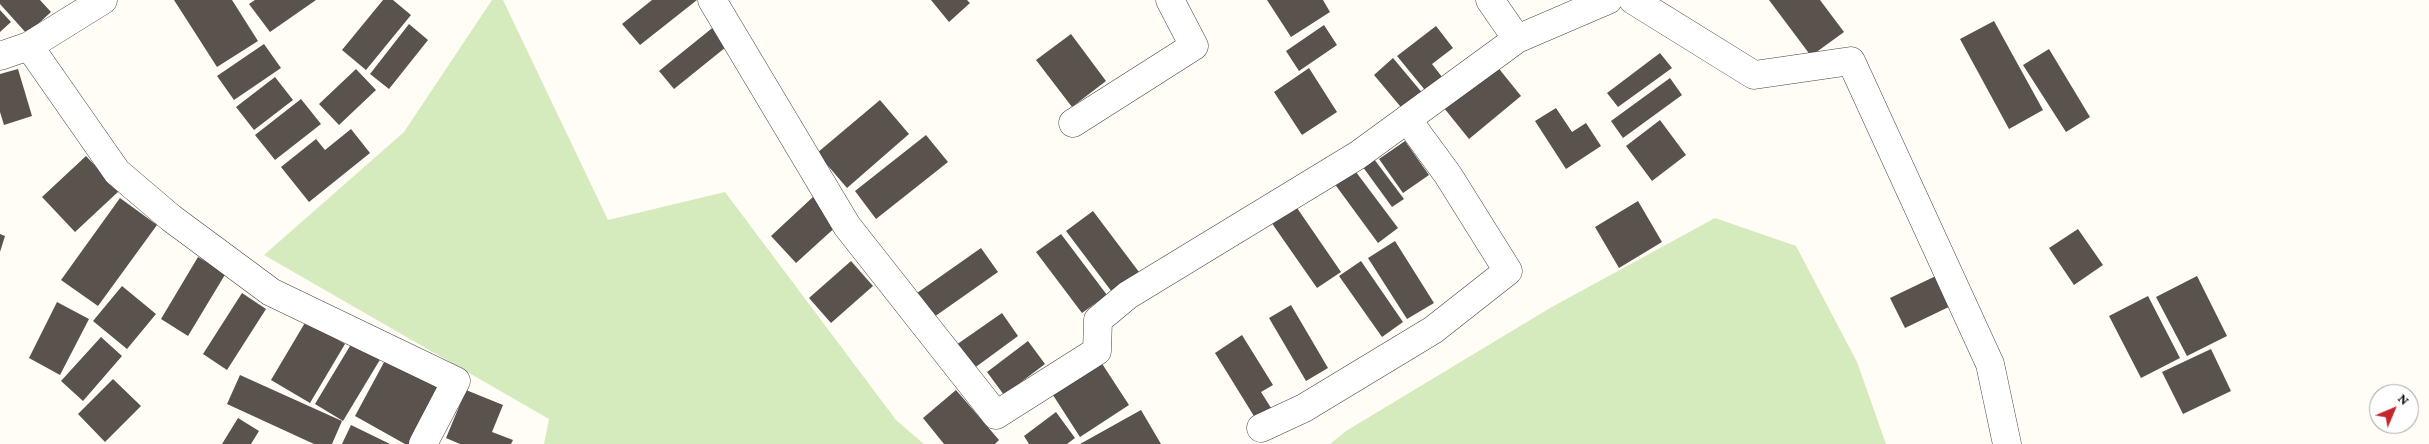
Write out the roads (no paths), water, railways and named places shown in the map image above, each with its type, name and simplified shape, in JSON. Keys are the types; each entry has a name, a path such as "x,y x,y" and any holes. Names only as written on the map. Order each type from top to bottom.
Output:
{"street":[{"path":"0,56 29,46 103,0"},
{"path":"712,0 847,226 996,415 1097,351 1098,320 1128,295 1358,155 1517,40 1608,0"},
{"path":"1073,123 1194,46 1170,0"},
{"path":"1490,0 1517,40"},
{"path":"1633,0 1754,75 1851,61 1990,364 2007,444"},
{"path":"29,46 118,172 171,218 270,292 456,381 422,444"},
{"path":"1261,428 1304,408 1433,330 1508,271 1448,175 1407,119"}]}
